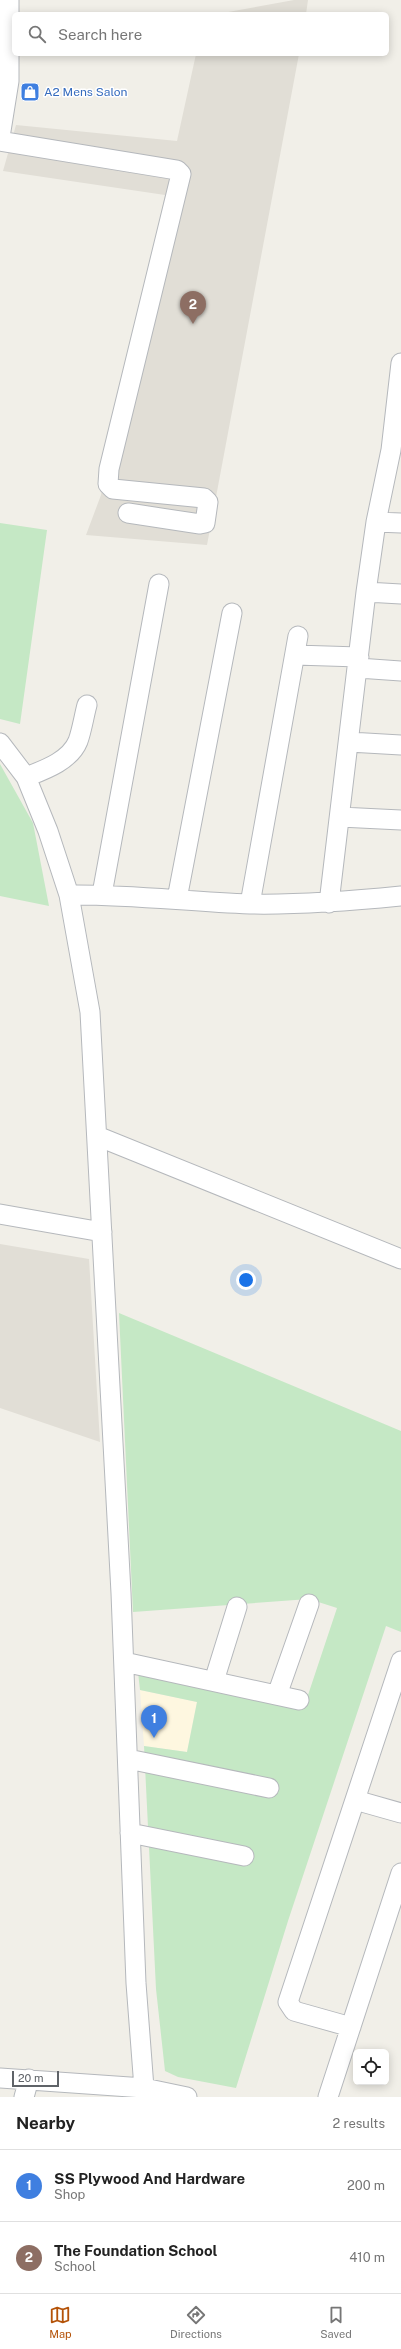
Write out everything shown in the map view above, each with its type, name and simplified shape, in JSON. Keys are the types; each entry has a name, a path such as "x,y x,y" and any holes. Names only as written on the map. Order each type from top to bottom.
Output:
{"street":[{"path":"0,137 9,81 4,64 9,0"},
{"path":"0,141 176,170 181,174 109,469 108,484 113,489 204,498 208,502 207,516 205,523 200,524 128,512"},
{"path":"329,903 366,592 376,522 396,450 401,363"},
{"path":"376,522 401,522"},
{"path":"102,894 159,584"},
{"path":"366,592 401,594"},
{"path":"176,900 232,613"},
{"path":"250,904 298,636"},
{"path":"295,655 358,663 401,671"},
{"path":"26,777 51,767 70,752 78,742 87,705"},
{"path":"349,742 401,745"},
{"path":"0,743 5,747 26,777 39,804 69,895 90,1012 124,1662 136,1983 144,2088"},
{"path":"340,818 401,820"},
{"path":"69,895 102,894 250,904 329,903 401,896"},
{"path":"97,1136 401,1259"},
{"path":"0,1214 102,1232"},
{"path":"277,1695 309,1604"},
{"path":"214,1681 237,1607"},
{"path":"351,2027 294,2011 288,2002 401,1661"},
{"path":"124,1662 299,1700"},
{"path":"128,1759 269,1788"},
{"path":"355,1800 401,1813"},
{"path":"130,1833 244,1856"},
{"path":"328,2097 401,1873"},
{"path":"0,2078 26,2088 144,2088 186,2097"}],"shaded area":[{"path":"294,0 308,0 306,12 228,12"},
{"path":"196,56 299,56 207,545 86,535 101,495 165,195 3,171 16,125 177,141"},
{"path":"0,1244 89,1259 100,1442 0,1408"},
{"path":"140,1690 197,1702 187,1752 144,1746"}],"green space":[{"path":"0,523 47,530 20,724 0,719"},
{"path":"0,764 33,823 49,906 0,896"},
{"path":"119,1313 401,1431 401,1632 386,1626 288,1921 236,2088 178,2077 165,2071 156,1989 144,1746 187,1752 197,1702 140,1690 138,1672 304,1707 337,1608 309,1599 133,1612"}],"place":[{"name":"A2 Mens Salon","path":"30,92"},
{"name":"The Foundation School","path":"193,324"},
{"name":"SS Plywood And Hardware","path":"154,1738"}]}
